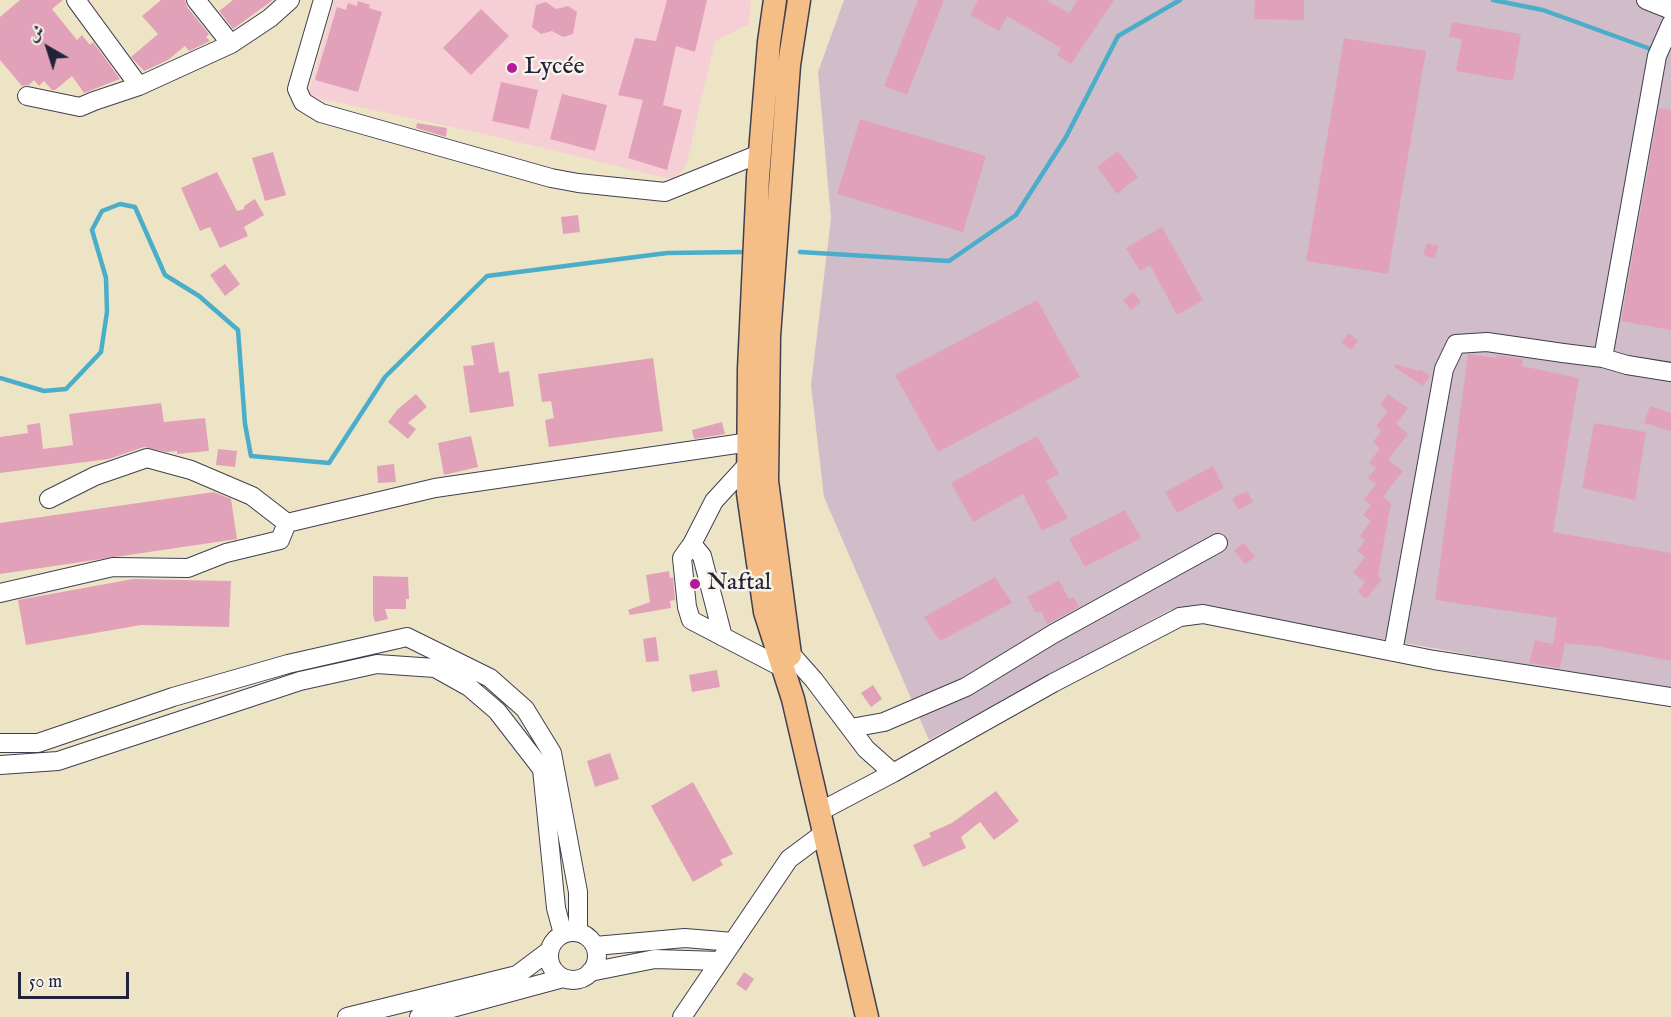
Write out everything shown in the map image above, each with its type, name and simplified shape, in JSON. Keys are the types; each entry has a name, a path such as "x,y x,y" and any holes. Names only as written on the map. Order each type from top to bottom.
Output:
{"main road":[{"path":"775,0 759,154 749,369 748,493 765,612 786,661"},
{"path":"799,0 784,117 769,336 767,481 786,661 793,699 867,1017"}],"street":[{"path":"76,0 139,86"},
{"path":"196,0 231,44"},
{"path":"27,96 80,107 139,86 231,44 270,18 290,0"},
{"path":"323,0 297,89 303,102 321,114 551,178 665,192 759,154"},
{"path":"1646,0 1671,10"},
{"path":"1603,358 1657,56 1671,24"},
{"path":"1393,652 1444,369 1456,344 1487,342 1603,358 1627,365 1671,372"},
{"path":"287,523 435,488 749,453"},
{"path":"749,453 714,501 692,544 682,558 687,607 692,620 723,637 786,661 814,680 866,749 893,773"},
{"path":"49,499 95,476 147,458 191,470 252,495 287,523"},
{"path":"0,593 113,567 188,568 226,554 280,540 287,523"},
{"path":"851,728 884,722 966,687 1053,634 1218,543"},
{"path":"692,544 702,556 723,637"},
{"path":"682,1017 789,859 821,822 893,773 1053,683 1180,616 1203,614 1393,652 1671,697"},
{"path":"0,743 38,743 173,697 288,664 407,637 490,678 525,709 552,753 578,892 570,933"},
{"path":"0,765 58,761 300,681 366,666 377,664 435,668 469,687 497,711 542,769 556,908 570,933"},
{"path":"348,1017 517,975 549,951 552,944 570,933 585,935 595,946 596,961 590,972"},
{"path":"595,946 685,938 733,942"},
{"path":"549,951 551,967 563,978"},
{"path":"419,1017 563,978 579,978 590,972 655,959 720,961"}],"shaded area":[{"name":"Lycée","path":"334,0 751,0 749,24 715,41 686,166 674,180 489,135 308,96"},
{"path":"844,0 1671,0 1671,690 1210,609 1170,610 929,740 824,497 811,385 831,218 818,72"}],"building":[{"path":"20,0 63,0 52,9 77,40 82,35 90,45 93,42 120,79 84,93 72,76 55,90 52,90 44,81 39,86 34,80 29,85 22,86 0,60 0,17"},
{"path":"161,0 185,0 187,7 209,34 206,37 210,41 189,51 185,46 168,60 144,71 131,57 158,34 142,16"},
{"path":"233,0 273,0 233,29 219,11"},
{"path":"667,0 707,0 695,52 676,46 663,105 682,110 667,170 628,158 643,100 618,95 635,38 656,41"},
{"path":"918,0 944,0 907,95 884,86"},
{"path":"978,0 1046,0 1069,13 1078,0 1114,0 1071,64 1057,55 1061,48 1007,16 999,31 970,15"},
{"path":"1255,0 1304,0 1304,20 1254,19"},
{"path":"358,1 382,12 358,92 315,80 337,7 346,10 348,3 357,6"},
{"path":"546,2 556,9 568,6 577,12 573,34 563,37 552,31 541,34 532,27 536,5"},
{"path":"481,9 509,36 471,75 443,48"},
{"path":"1452,22 1521,34 1513,81 1456,71 1462,39 1449,37"},
{"path":"1344,38 1426,51 1388,274 1306,261"},
{"path":"501,82 538,90 529,129 492,121"},
{"path":"562,94 607,105 595,151 550,139"},
{"path":"1659,108 1671,110 1671,330 1621,321"},
{"path":"860,119 986,156 963,232 837,194"},
{"path":"417,123 447,128 446,137 416,128"},
{"path":"1118,151 1138,177 1117,194 1097,167"},
{"path":"273,152 286,195 265,201 252,158"},
{"path":"217,172 237,211 244,209 244,206 255,199 264,215 244,227 248,236 220,248 210,227 200,231 181,188"},
{"path":"578,215 580,232 563,234 561,217"},
{"path":"1162,227 1203,300 1177,315 1150,265 1140,271 1126,248"},
{"path":"1427,243 1439,246 1434,258 1423,255"},
{"path":"225,264 240,284 225,296 210,275"},
{"path":"1133,292 1141,302 1131,310 1123,300"},
{"path":"1037,300 1080,377 938,452 895,375"},
{"path":"1349,333 1358,341 1351,350 1341,342"},
{"path":"494,342 499,373 509,371 514,406 470,413 463,366 474,365 471,346"},
{"path":"1468,354 1523,359 1522,366 1579,378 1553,532 1671,553 1671,661 1601,647 1565,643 1560,668 1529,663 1535,640 1553,644 1557,618 1435,600"},
{"path":"653,358 663,431 549,447 545,420 554,418 551,401 542,402 538,374"},
{"path":"1395,364 1419,371 1420,369 1430,376 1423,386 1394,367"},
{"path":"416,394 427,407 408,423 416,429 408,439 388,422 397,410"},
{"path":"1388,394 1408,408 1396,424 1408,434 1388,460 1403,471 1383,497 1391,503 1378,576 1382,579 1366,599 1358,592 1365,582 1353,573 1365,557 1357,551 1365,540 1360,536 1371,521 1363,515 1371,505 1364,499 1376,484 1368,478 1376,468 1369,463 1380,448 1373,442 1381,431 1376,426 1388,411 1380,405"},
{"path":"161,403 164,422 205,418 209,451 177,454 177,451 167,452 144,447 109,459 0,473 0,437 28,433 27,425 40,423 43,449 73,445 69,414"},
{"path":"1650,406 1671,413 1671,431 1644,423"},
{"path":"722,422 725,434 694,439 692,430"},
{"path":"1594,423 1646,432 1635,500 1582,488"},
{"path":"471,436 478,467 444,475 438,443"},
{"path":"1037,436 1059,474 1046,481 1068,518 1042,531 1023,494 973,522 951,483"},
{"path":"218,449 237,451 235,467 216,465"},
{"path":"394,464 396,482 378,483 377,466"},
{"path":"1213,466 1224,488 1177,513 1165,492"},
{"path":"1247,491 1253,502 1238,510 1232,498"},
{"path":"214,492 231,499 237,539 0,574 0,523"},
{"path":"1125,510 1141,538 1085,567 1069,539"},
{"path":"1244,543 1255,557 1245,564 1234,550"},
{"path":"669,571 670,578 673,577 675,600 670,601 671,608 630,615 628,610 650,602 646,575"},
{"path":"373,576 408,577 409,599 406,599 406,609 385,609 388,619 375,622"},
{"path":"995,577 1012,603 940,641 924,617"},
{"path":"133,579 231,581 229,627 141,625 26,645 18,600"},
{"path":"1059,580 1069,599 1074,597 1079,607 1047,624 1041,611 1036,613 1027,597"},
{"path":"656,637 659,661 646,662 643,639"},
{"path":"717,670 720,687 692,692 689,675"},
{"path":"873,685 882,699 871,707 861,693"},
{"path":"610,753 619,779 595,787 587,761"},
{"path":"693,782 733,854 720,860 723,865 693,882 651,806"},
{"path":"996,791 1019,821 994,840 980,822 961,837 966,848 923,867 913,845 931,837 929,833 952,823"},
{"path":"744,972 754,979 746,991 736,984"}],"waterway":[{"path":"800,252 949,261 1016,215 1066,137 1118,36 1180,0"},
{"path":"1493,0 1543,10 1656,51"},
{"path":"0,378 44,391 66,389 101,352 107,312 106,278 92,230 102,211 120,204 135,207 165,275 199,296 238,330 245,424 251,456 329,463 385,377 487,276 667,253 745,252"}],"place":[{"name":"Lycée","path":"512,68"},
{"name":"Naftal","path":"695,584"}]}
